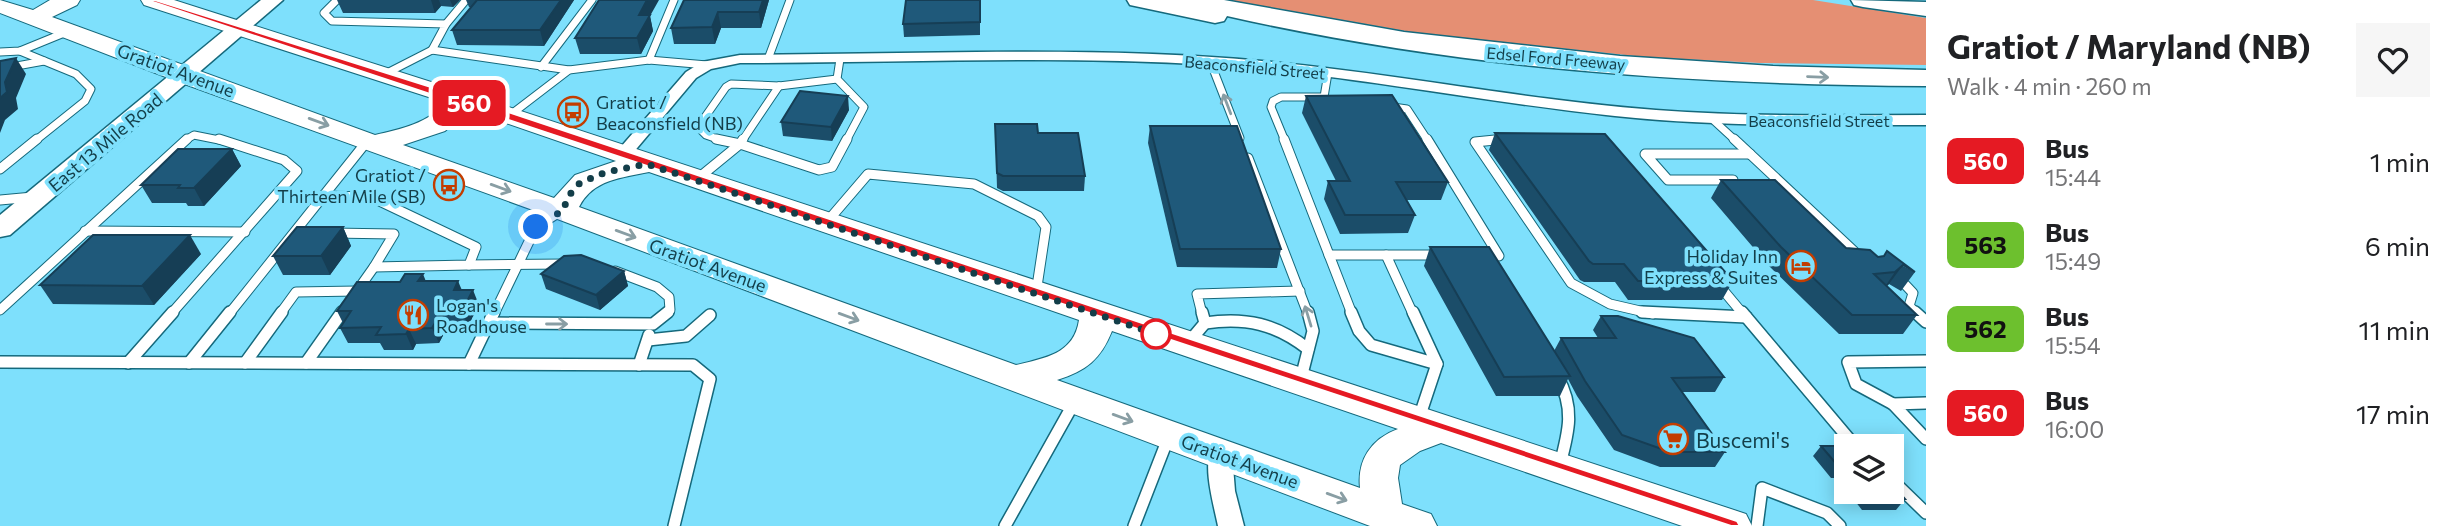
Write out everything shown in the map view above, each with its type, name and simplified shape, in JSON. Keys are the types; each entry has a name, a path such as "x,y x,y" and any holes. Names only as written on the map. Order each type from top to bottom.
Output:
{"highway":[{"path":"1139,0 1308,34 1469,58 1664,76 1750,74"},
{"name":"Edsel Ford Freeway","path":"1191,0 1261,17 1455,48 1750,74 1926,78"},
{"path":"1863,0 1926,9"}],"main road":[{"path":"37,18 48,9 69,0"},
{"path":"152,0 463,100 634,160 1097,314 1196,334 1300,382 1731,526"},
{"name":"East 13 Mile Road","path":"0,229 273,0"},
{"name":"Gratiot Avenue","path":"0,5 185,76 562,211 1400,520"},
{"path":"372,142 437,125 456,111 463,100"},
{"path":"562,211 572,191 580,183 634,160"},
{"path":"1013,378 1046,370 1080,356 1090,348 1095,337 1097,314"},
{"path":"1400,520 1377,490 1376,472 1382,457 1430,425"}],"street":[{"name":"Beaconsfield Street","path":"634,160 684,82 707,65 730,59 1096,57 1210,61 1328,73 1612,111 1712,118 1926,120"},
{"path":"1220,454 1223,491 1231,526"}],"lane":[{"path":"337,0 324,13 332,21 446,24"},
{"path":"383,75 432,50 446,24 466,0"},
{"path":"541,67 593,0"},
{"path":"649,60 674,0"},
{"path":"768,59 790,0"},
{"path":"0,52 20,51 70,31"},
{"path":"432,50 569,69 649,60 707,65"},
{"path":"3,165 85,101 91,89 76,74 20,51"},
{"path":"837,79 840,59"},
{"path":"0,69 45,61"},
{"path":"1210,61 1300,291 1312,331 1300,382"},
{"path":"509,117 569,69"},
{"path":"1324,97 1328,73"},
{"path":"837,79 861,101 863,107 832,167 819,170 705,135 698,127 726,87 731,84 779,86 837,79"},
{"path":"695,180 740,144 779,86"},
{"path":"1337,99 1281,97 1273,101 1271,107 1301,176 1307,200 1362,338 1385,350 1437,364"},
{"path":"1374,104 1407,109 1412,115 1499,256 1472,256"},
{"path":"1712,118 1859,255 1867,269"},
{"path":"0,310 185,140 194,135 212,137 284,160 298,171 128,363"},
{"path":"1524,139 1482,139 1475,142 1516,205 1577,288 1604,302 1629,309 1661,314 1746,317"},
{"path":"189,363 321,196 372,142"},
{"path":"1750,154 1644,154 1668,180 1751,180"},
{"path":"825,224 868,174 974,184 1038,216 1046,227 1036,294"},
{"path":"1764,180 1778,181"},
{"path":"321,196 371,197 383,202 476,247 469,265"},
{"path":"0,200 40,197"},
{"path":"469,364 536,227 562,211"},
{"path":"86,231 244,232"},
{"path":"292,233 304,233"},
{"path":"306,363 374,267 394,233 317,233"},
{"path":"1329,255 1448,255"},
{"path":"1386,255 1437,364 1430,425"},
{"path":"1485,256 1491,267"},
{"path":"374,267 580,264"},
{"path":"606,268 657,287 669,297 670,310 653,324 639,365"},
{"path":"1891,271 1913,293 1909,306"},
{"path":"1710,274 1846,434"},
{"path":"244,363 296,292 357,291"},
{"path":"1300,291 1197,294 1196,334 1246,320 1272,325 1289,333 1308,349"},
{"path":"1896,297 1926,322"},
{"path":"648,340 686,336 710,315"},
{"path":"489,323 653,324"},
{"path":"0,362 693,365 710,379 674,526"},
{"path":"1926,362 1848,362 1856,384 1894,404 1926,439"},
{"path":"1554,371 1569,393 1573,413 1559,469"},
{"path":"1005,526 1076,401"},
{"path":"1894,404 1926,403"},
{"path":"1134,526 1169,435"},
{"path":"1757,526 1762,488 1827,513 1840,526"},
{"path":"1904,492 1926,513"}],"shaded area":[{"path":"1228,0 1813,0 1926,18 1926,65 1760,63 1645,57 1417,33"}],"building":[{"path":"477,0 561,0 540,30 452,30"},
{"path":"599,0 647,0 639,15 650,15 637,38 575,38"},
{"path":"684,0 763,0 759,12 718,12 712,27 671,28"},
{"path":"906,0 980,0 980,22 903,24"},
{"path":"16,58 5,82 7,92 0,98 0,61"},
{"path":"800,91 848,96 831,127 781,122"},
{"path":"1392,95 1448,182 1396,182 1415,215 1345,215 1328,181 1350,181 1306,96"},
{"path":"995,124 1037,124 1038,133 1078,133 1085,176 1003,176 997,173"},
{"path":"1150,126 1237,126 1281,249 1180,249"},
{"path":"1495,133 1605,134 1733,281 1638,281 1624,264 1593,264"},
{"path":"178,149 232,149 194,188 178,188 180,185 141,185"},
{"path":"1721,180 1775,180 1846,248 1870,250 1878,257 1884,256 1887,251 1915,272 1903,265 1895,272 1874,274 1917,315 1852,315 1781,247"},
{"path":"297,227 343,227 321,256 273,256"},
{"path":"93,235 190,235 142,286 40,285"},
{"path":"1430,247 1489,247 1570,376 1504,377"},
{"path":"581,255 624,271 596,295 541,274 564,256"},
{"name":"Logan's Roadhouse","path":"405,274 423,274 418,281 458,281 454,290 473,290 462,311 442,311 432,328 409,329 406,334 376,335 381,327 340,328 351,311 337,311 357,282 400,282"},
{"path":"1601,316 1618,316 1694,338 1724,377 1672,378 1725,452 1670,452 1622,435 1585,381 1561,338 1616,338"},
{"path":"1821,446 1834,446 1834,461"}],"bus line":[{"name":"560","path":"152,0 463,100 1731,526"}],"place":[{"name":"Gratiot / Beaconsfield (NB)","path":"573,112"},
{"name":"Gratiot / Thirteen Mile (SB)","path":"449,185"},
{"name":"Holiday Inn Express & Suites","path":"1801,266"},
{"name":"Logan's Roadhouse","path":"413,315"},
{"name":"Buscemi's","path":"1673,439"}],"route":[{"path":"536,227 562,211 566,200 580,183 606,172 647,164 1156,334"}]}
